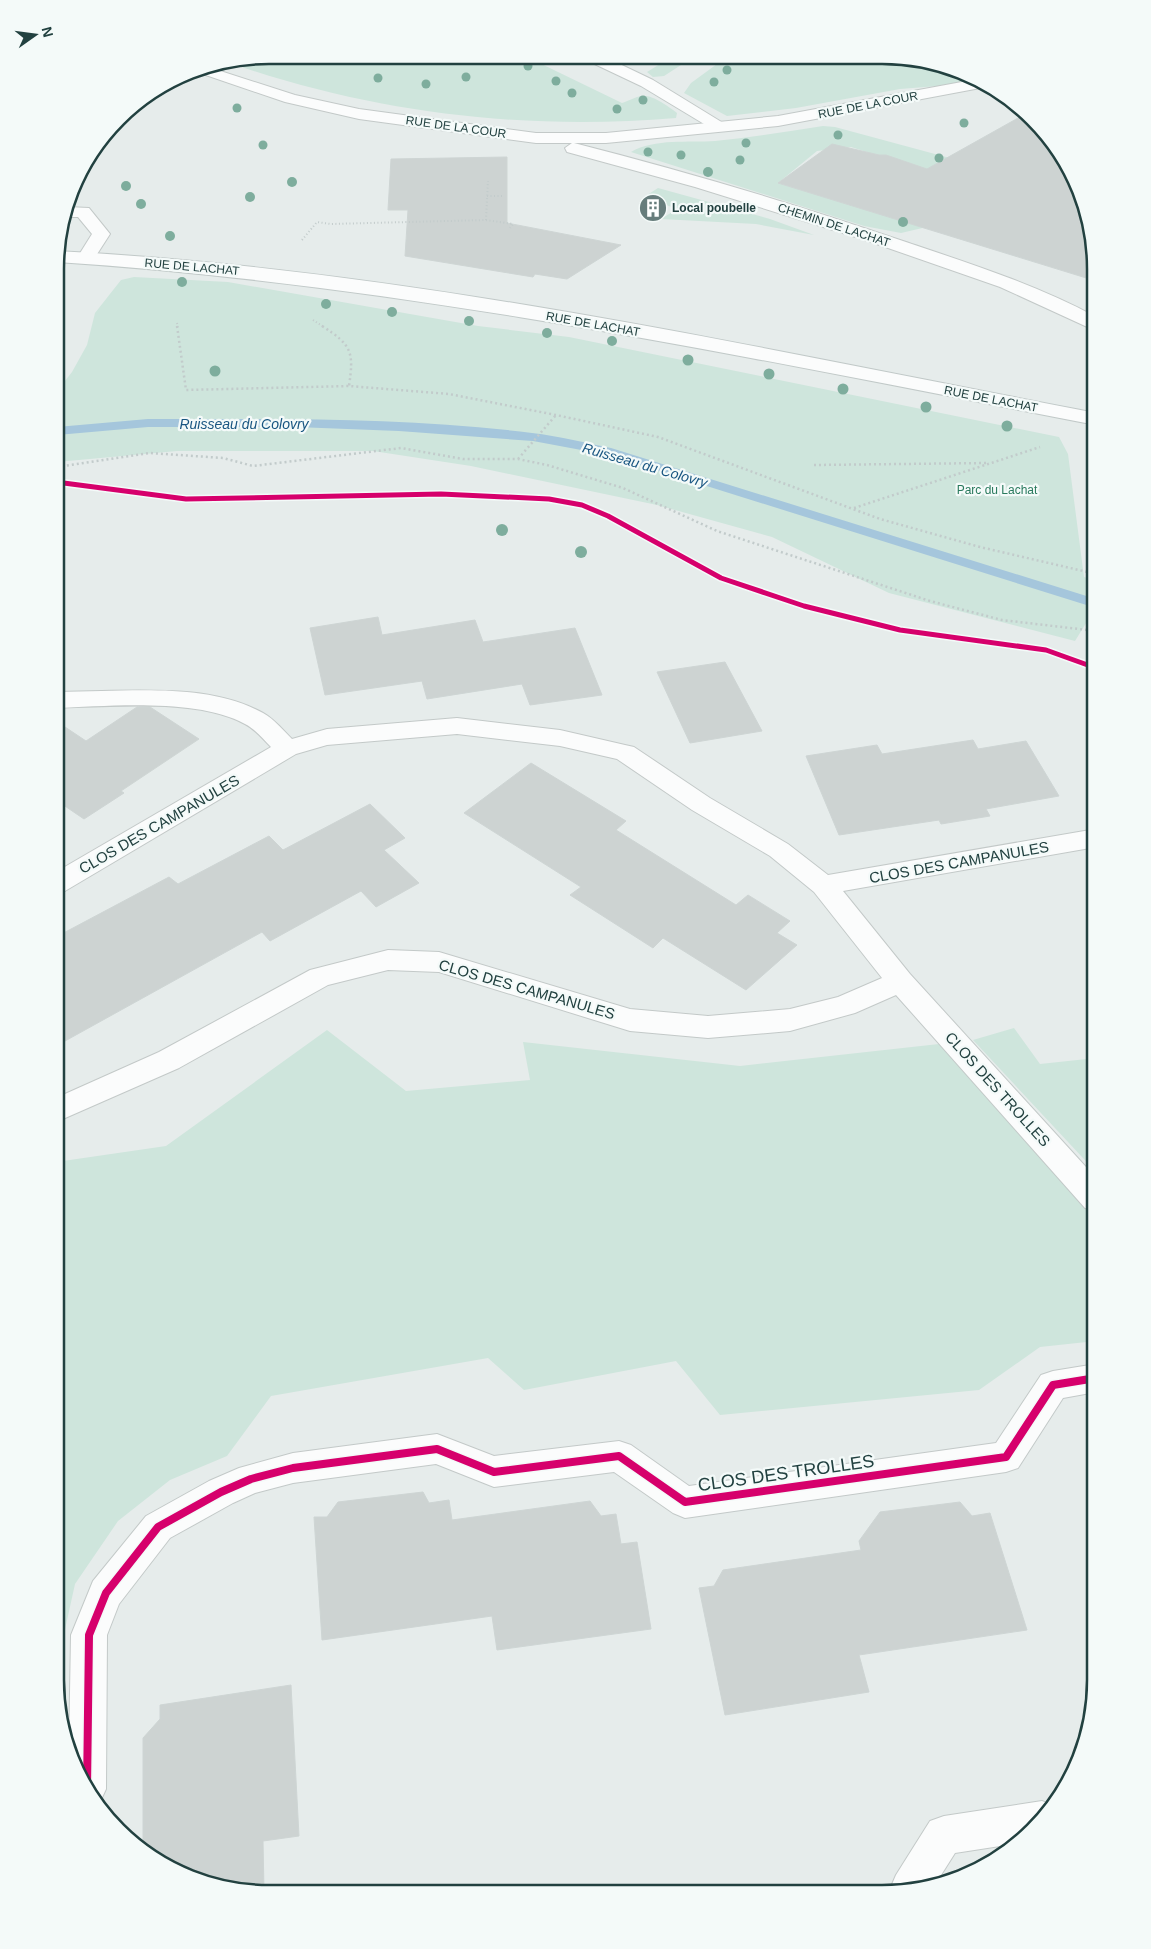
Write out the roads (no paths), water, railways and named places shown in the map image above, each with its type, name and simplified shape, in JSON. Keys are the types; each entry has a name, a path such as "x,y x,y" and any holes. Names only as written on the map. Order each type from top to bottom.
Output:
{"street":[{"path":"608,64 648,82 720,126"},
{"name":"RUE DE LA COUR","path":"210,73 291,99 359,114 536,138 606,138 778,121 973,85"},
{"name":"CHEMIN DE LACHAT","path":"536,138 671,173 826,221 1023,290 1070,310 1087,320"},
{"path":"72,212 83,212 101,234 86,258"},
{"name":"RUE DE LACHAT","path":"64,256 217,268 367,287 750,351 1087,417"},
{"path":"64,700 110,698 210,703 253,718 287,748"},
{"name":"CLOS DES CAMPANULES","path":"64,879 287,748 327,737 457,726 560,738 626,753 701,804 778,850 823,885 900,981 845,1006 790,1020 708,1027 630,1020 439,962 388,960 320,977 169,1060 64,1107"},
{"name":"CLOS DES CAMPANULES","path":"823,885 1087,840"},
{"name":"CLOS DES TROLLES","path":"900,981 1087,1189"},
{"name":"CLOS DES TROLLES","path":"87,1775 89,1635 106,1592 158,1527 221,1492 251,1479 293,1468 437,1449 494,1472 619,1456 686,1502 1006,1457 1053,1385 1087,1379"},
{"path":"914,1882 944,1835 1030,1822"}],"waterway":[{"name":"Ruisseau du Colovry","path":"64,430 148,423 296,423 399,427 533,437 611,452 1087,601"}],"place":[{"name":"Local poubelle","path":"653,208"}],"park label":[{"name":"Parc du Lachat","path":"997,490"}]}
